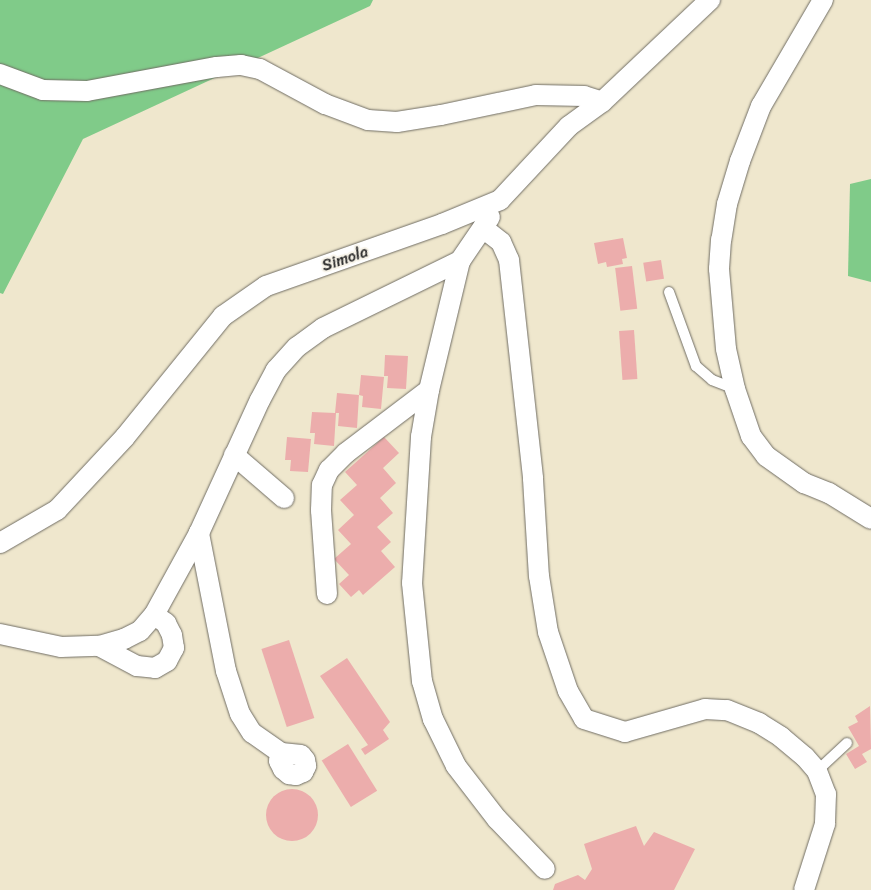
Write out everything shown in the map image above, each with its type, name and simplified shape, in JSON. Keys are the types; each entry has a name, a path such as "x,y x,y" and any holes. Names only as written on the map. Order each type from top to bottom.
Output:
{"street":[{"name":"Simola","path":"0,543 57,510 126,437 223,316 266,286 442,224 500,200 569,126 602,102 710,0"},
{"path":"823,0 761,106 727,204 721,240 719,269 726,349 735,389 751,436 766,456 804,483 829,493 871,519"},
{"path":"0,74 43,90 87,91 217,67 241,66 260,69 325,104 368,120 397,122 441,115 536,95 584,96 602,102"},
{"path":"0,88 26,85"},
{"path":"500,200 460,261 429,390 420,446 412,583 422,681 433,719 456,766 497,819 545,869"},
{"path":"483,228 501,242 509,260 533,479 539,576 548,632 568,691 584,719 625,732 704,709 727,710 759,724 782,737 817,771 826,794 825,824 804,890"},
{"path":"0,634 61,647 99,646 124,639 140,631 154,615 199,532 276,370 296,347 323,328 460,261"},
{"path":"327,594 321,510 322,486 329,470 346,453 429,390"},
{"path":"234,455 284,498"},
{"path":"199,532 226,671 240,714 252,733 281,754"},
{"path":"99,646 137,666 155,668 161,665 167,661 174,648 172,636 166,622 154,615"}],"lane":[{"path":"669,292 696,366 712,380 735,389"},
{"path":"817,771 847,743"}],"green space":[{"path":"0,0 373,0 370,6 83,139 3,294 0,293"},
{"path":"871,179 871,282 848,276 850,184"}],"building":[{"path":"623,238 627,258 622,259 623,264 607,267 606,262 598,264 594,243"},
{"path":"661,260 664,279 646,282 643,263"},
{"path":"632,266 637,309 620,311 615,268"},
{"path":"634,330 637,379 622,380 619,331"},
{"path":"385,355 408,356 406,389 387,388 388,376 384,376"},
{"path":"361,375 384,377 381,409 362,407 363,396 359,395"},
{"path":"337,393 359,395 357,428 338,426 339,413 336,413 334,446 314,444 315,433 310,433 312,412 335,413"},
{"path":"287,437 311,439 308,472 290,471 291,460 285,460"},
{"path":"384,437 399,453 383,468 396,483 380,498 393,513 377,527 391,542 381,551 395,567 363,595 359,590 351,597 339,584 349,575 334,559 351,544 338,530 354,515 340,500 357,485 345,472"},
{"path":"289,640 314,718 287,727 261,649"},
{"path":"347,658 390,722 383,730 389,739 365,755 361,749 368,745 320,676"},
{"path":"870,706 871,749 862,754 867,762 855,769 846,754 859,746 848,727 858,722 855,716"},
{"path":"348,744 377,791 351,807 322,760"},
{"path":"292,789 302,791 310,797 316,805 318,815 316,825 310,833 302,839 292,841 282,839 274,833 268,825 266,815 268,805 274,797 282,791"},
{"path":"636,826 644,846 654,832 695,849 674,890 553,890 555,884 578,875 585,880 592,869 584,844"}]}
